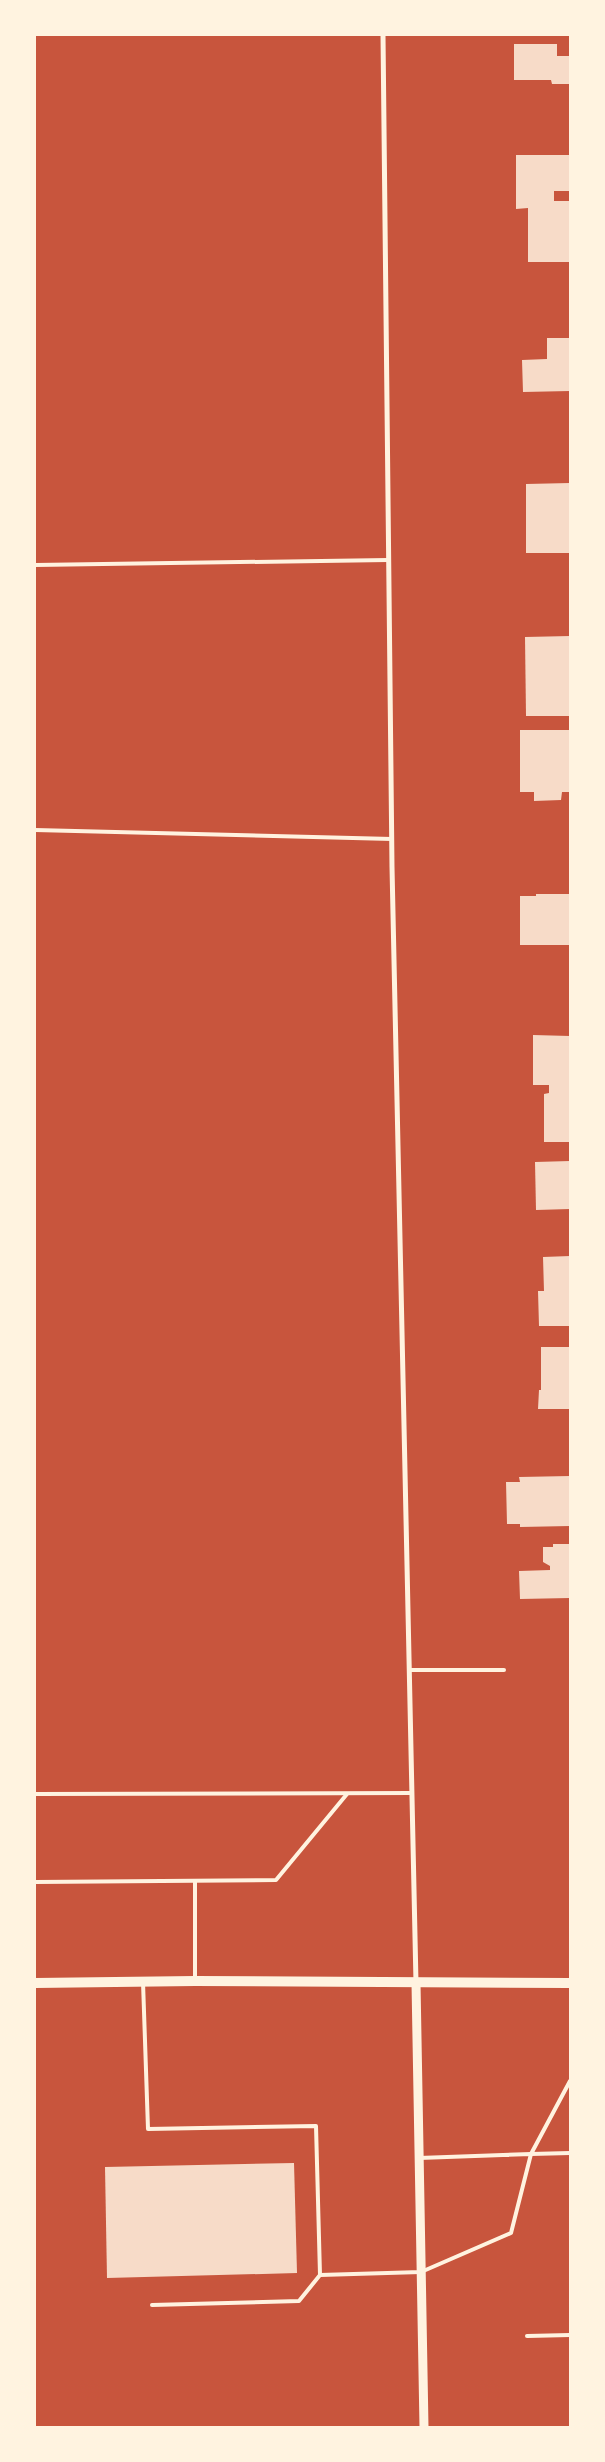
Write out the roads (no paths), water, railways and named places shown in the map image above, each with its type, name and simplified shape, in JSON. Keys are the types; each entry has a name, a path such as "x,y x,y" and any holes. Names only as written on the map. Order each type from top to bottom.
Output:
{"main road":[{"path":"35,1983 195,1981 570,1983"}],"street":[{"path":"383,35 392,839 424,2427"}],"lane":[{"path":"35,564 388,560"},
{"path":"35,830 392,839"},
{"path":"410,1670 504,1670"},
{"path":"35,1882 276,1880 347,1793"},
{"path":"35,1794 412,1794"},
{"path":"195,1881 195,1981"},
{"path":"143,1982 148,2129 316,2126 320,2275 299,2301 152,2305"},
{"path":"320,2275 421,2272 511,2232 531,2154 570,2082"},
{"path":"419,2158 570,2153"},
{"path":"527,2336 570,2335"}]}
